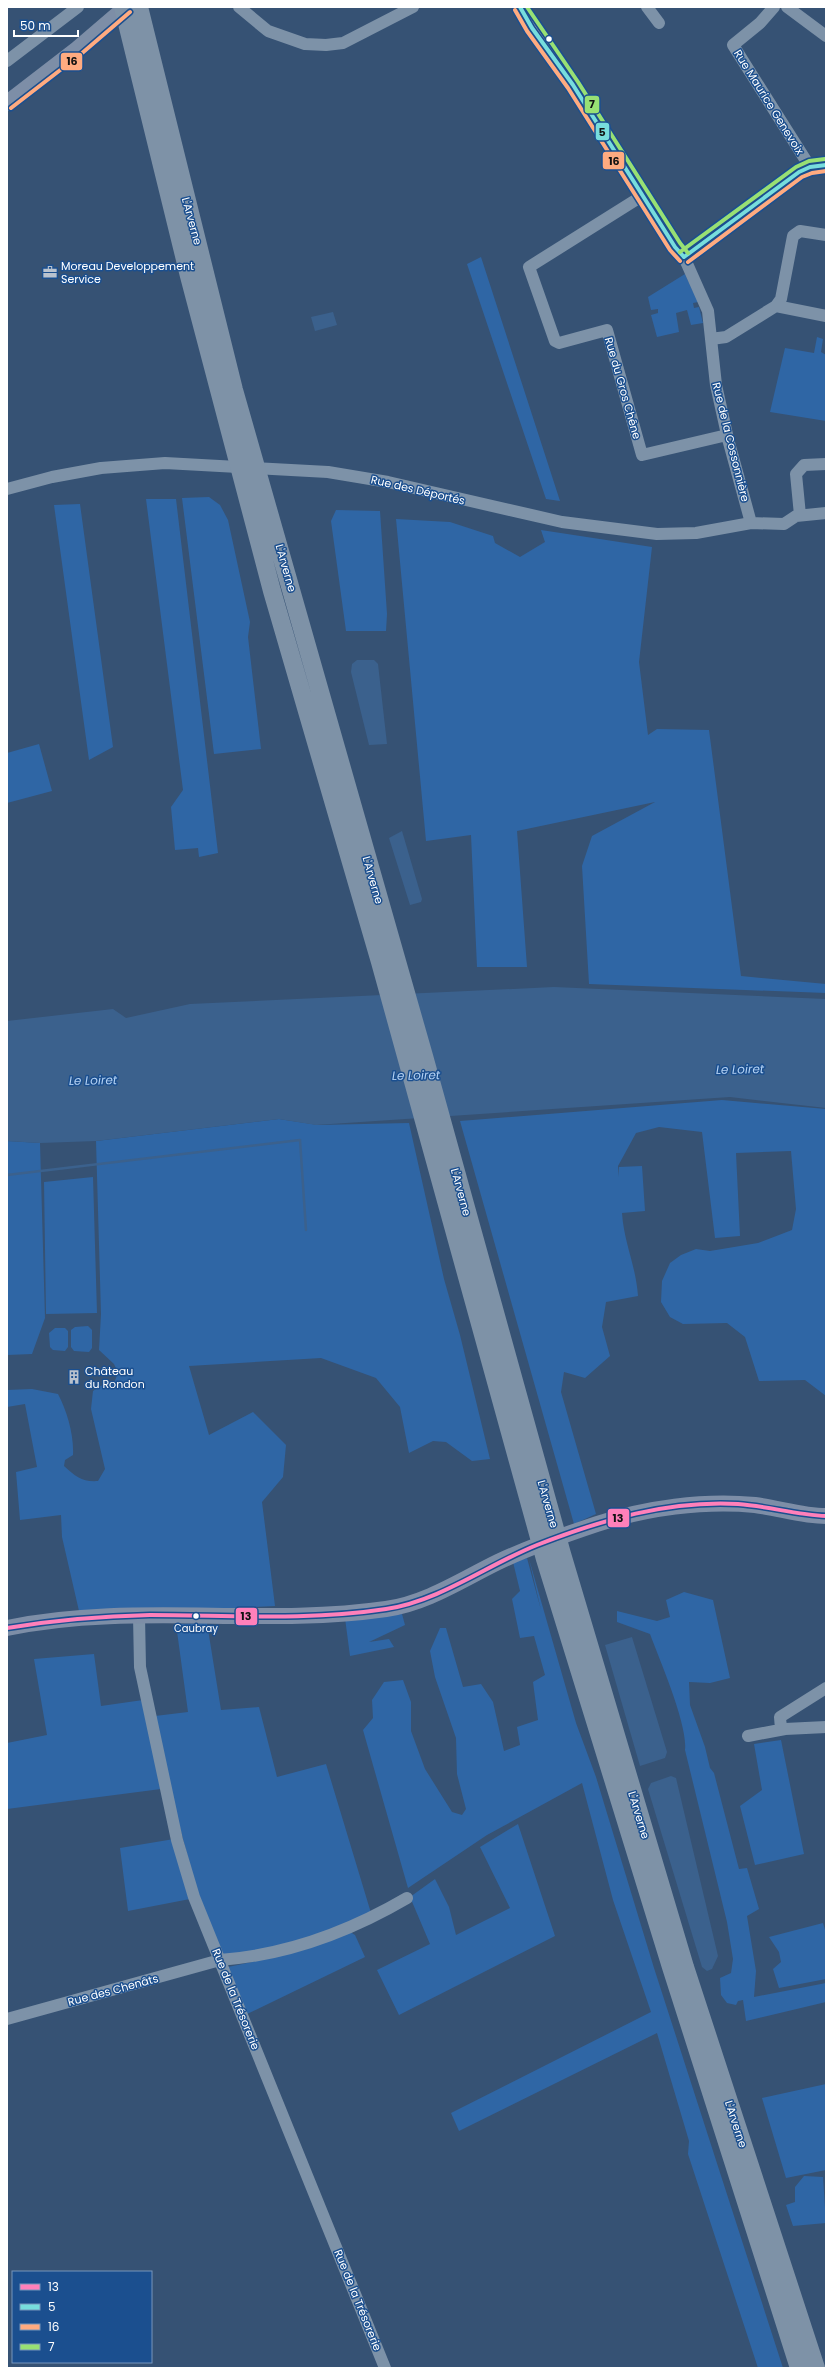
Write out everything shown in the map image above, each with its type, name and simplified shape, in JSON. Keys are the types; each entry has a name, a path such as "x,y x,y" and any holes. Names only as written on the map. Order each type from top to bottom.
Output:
{"highway":[{"name":"L'Arverne","path":"124,7 189,276 250,508 388,959"},
{"name":"L'Arverne","path":"139,7 234,390 440,1148 546,1559 670,1967 799,2368"},
{"name":"L'Arverne","path":"440,1148 680,1952 816,2368"}],"main road":[{"path":"7,103 38,80 124,7"},
{"path":"7,1628 69,1618 139,1616 229,1617 346,1613 388,1609 414,1603 440,1592 520,1552 596,1524 650,1511 727,1504 755,1505 826,1516"}],"street":[{"path":"7,62 78,7"},
{"path":"239,7 268,31 305,44 326,46 342,43 414,7"},
{"name":"Rue de la Cossonnière","path":"520,7 529,24 572,84 675,247 684,257 706,305 716,385 727,435 752,523"},
{"path":"648,7 659,23"},
{"name":"Rue Maurice Genevoix","path":"774,7 760,23 733,45 810,167"},
{"path":"787,7 826,36"},
{"path":"684,257 799,172 810,167 826,165"},
{"name":"Rue du Gros Chêne","path":"642,196 529,267 555,341 559,343 607,330 642,455 727,435"},
{"path":"711,340 726,337 776,306 781,299 793,236 800,230 826,235"},
{"path":"776,306 826,316"},
{"name":"Rue des Déportés","path":"7,490 52,477 101,468 165,463 328,472 365,478 562,522 657,534 696,533 752,523 784,524 800,515 826,513"},
{"path":"800,515 796,474 804,465 826,464"},
{"name":"Rue de la Trésorerie","path":"139,1616 140,1667 177,1840 194,1897 385,2368"},
{"path":"781,1729 780,1717 826,1688"},
{"path":"748,1736 781,1729 826,1727"},
{"name":"Rue des Chenâts","path":"7,2019 220,1960 265,1954 320,1939 352,1927 406,1898"}],"shaded area":[{"path":"481,257 560,501 546,499 467,264"},
{"path":"685,274 698,302 693,303 694,308 699,307 703,323 691,325 687,310 676,313 679,332 657,337 651,315 658,313 658,309 651,310 648,297"},
{"path":"817,337 823,339 821,352 826,355 826,421 770,412 785,348 814,353"},
{"path":"209,497 220,505 228,520 250,622 248,637 261,749 214,754 182,498"},
{"path":"146,499 176,499 218,853 199,857 198,848 175,850 171,807 183,790"},
{"path":"80,504 113,747 89,760 54,505"},
{"path":"336,510 380,511 387,614 386,631 346,631 331,521"},
{"path":"396,519 450,522 493,536 495,543 520,557 545,542 541,530 652,547 639,662 648,735 657,729 709,730 741,976 826,984 826,993 589,984 582,866 592,836 655,802 517,831 527,967 477,967 471,835 426,841"},
{"path":"39,744 52,791 7,803 7,753"},
{"path":"722,1100 826,1109 826,1396 805,1380 759,1381 745,1337 727,1323 683,1324 670,1317 661,1302 662,1281 670,1263 681,1255 696,1249 710,1251 758,1243 792,1230 796,1209 791,1151 736,1153 740,1236 715,1238 702,1132 659,1127 636,1133 618,1166 619,1177 619,1167 642,1166 645,1211 622,1213 638,1296 606,1302 602,1327 610,1356 585,1378 564,1372 561,1392 596,1514 574,1524 460,1121"},
{"path":"279,1119 318,1125 409,1123 444,1279 460,1335 490,1459 472,1461 446,1442 433,1441 409,1453 400,1407 376,1378 321,1358 189,1366 209,1435 253,1412 286,1445 283,1477 262,1502 275,1606 174,1611 79,1611 62,1537 61,1515 20,1520 16,1472 37,1467 25,1404 7,1407 7,1390 32,1389 58,1394 69,1423 73,1447 73,1455 65,1460 64,1466 83,1480 98,1481 105,1469 91,1409 93,1391 100,1386 114,1383 118,1373 114,1364 99,1350 101,1314 96,1141"},
{"path":"7,1141 40,1143 45,1318 32,1354 7,1355"},
{"path":"93,1177 97,1313 46,1314 44,1182"},
{"path":"88,1326 92,1330 92,1348 89,1352 74,1351 71,1347 71,1330 75,1327"},
{"path":"55,1328 65,1328 68,1331 68,1347 65,1351 53,1350 50,1347 49,1333"},
{"path":"527,1558 541,1610 529,1559 576,1723 596,1777 654,1968 783,2368 758,2368 688,2154 689,2141 657,2033 459,2131 451,2113 651,2012 613,1900 582,1783 487,1835 408,1888 363,1730 373,1718 372,1700 384,1682 403,1680 411,1702 411,1731 425,1769 452,1812 462,1815 466,1809 457,1774 456,1738 435,1677 430,1651 440,1628 446,1628 463,1687 481,1684 493,1702 504,1751 520,1745 517,1727 538,1720 533,1682 545,1675 534,1636 520,1638 512,1599 520,1591 513,1562"},
{"path":"684,1592 713,1600 730,1678 710,1683 689,1682 690,1705 705,1747 710,1768 714,1773 739,1869 747,1868 759,1909 747,1916 756,1971 754,1997 826,1983 826,2002 746,2021 743,2000 738,2001 736,2005 727,2003 721,1995 720,1978 731,1973 733,1959 727,1922 685,1750 685,1739 678,1709 650,1634 617,1622 617,1611 657,1621 670,1617 666,1600"},
{"path":"402,1614 405,1625 369,1642 389,1639 394,1647 350,1656 345,1618"},
{"path":"207,1623 221,1710 259,1707 277,1777 326,1764 371,1913 295,1944 228,1957 222,1953 197,1891 179,1824 155,1716 188,1712 176,1624"},
{"path":"94,1654 101,1706 143,1700 161,1789 7,1809 7,1743 47,1735 34,1659"},
{"path":"781,1740 804,1854 755,1865 740,1806 762,1790 754,1744"},
{"path":"518,1824 555,1936 399,2015 377,1970 430,1944 410,1897 435,1879 449,1907 456,1935 510,1908 480,1847"},
{"path":"174,1839 190,1899 128,1911 120,1848"},
{"path":"823,1923 826,1933 826,1979 779,1988 773,1969 781,1962 779,1952 769,1937"},
{"path":"350,1932 355,1935 365,1957 245,2015 228,1967 252,1962"},
{"path":"826,2084 826,2170 786,2178 762,2098"},
{"path":"804,2176 823,2177 826,2223 793,2226 786,2205 795,2202 795,2187"}],"water":[{"path":"333,312 337,325 315,331 311,317"},
{"path":"357,660 374,660 378,664 387,744 369,745 351,672 352,664"},
{"path":"402,831 422,899 421,902 410,905 389,838"},
{"name":"Le Loiret","path":"554,987 826,999 826,1108 730,1097 316,1125 279,1119 96,1141 40,1143 7,1141 7,1021 113,1009 126,1018 190,1004"},
{"path":"632,1637 667,1752 665,1758 640,1766 605,1645"},
{"path":"671,1776 676,1778 718,1956 712,1969 707,1971 702,1967 648,1789 651,1783"}],"waterway":[{"path":"7,1175 300,1140 306,1230"}],"transit line":[{"name":"5","path":"520,7 532,28 573,85 675,247 684,257"},
{"name":"7","path":"527,7 578,82 680,243 688,253"},
{"name":"16","path":"515,10 527,31 568,88 670,250 680,261"},
{"name":"16","path":"11,108 81,54 130,12"},
{"name":"7","path":"680,252 796,167 809,161 825,159"},
{"name":"5","path":"684,257 799,172 810,167 826,165"},
{"name":"16","path":"688,262 802,177 812,173 826,171"},
{"name":"13","path":"7,1628 114,1616 298,1616 357,1613 406,1605 444,1591 518,1553 537,1545 586,1527 636,1514 686,1505 738,1504 826,1516"}],"place":[{"name":"Moreau Developpement Service","path":"50,272"},
{"name":"Château du Rondon","path":"74,1377"},
{"name":"Caubray","path":"196,1616"}]}
